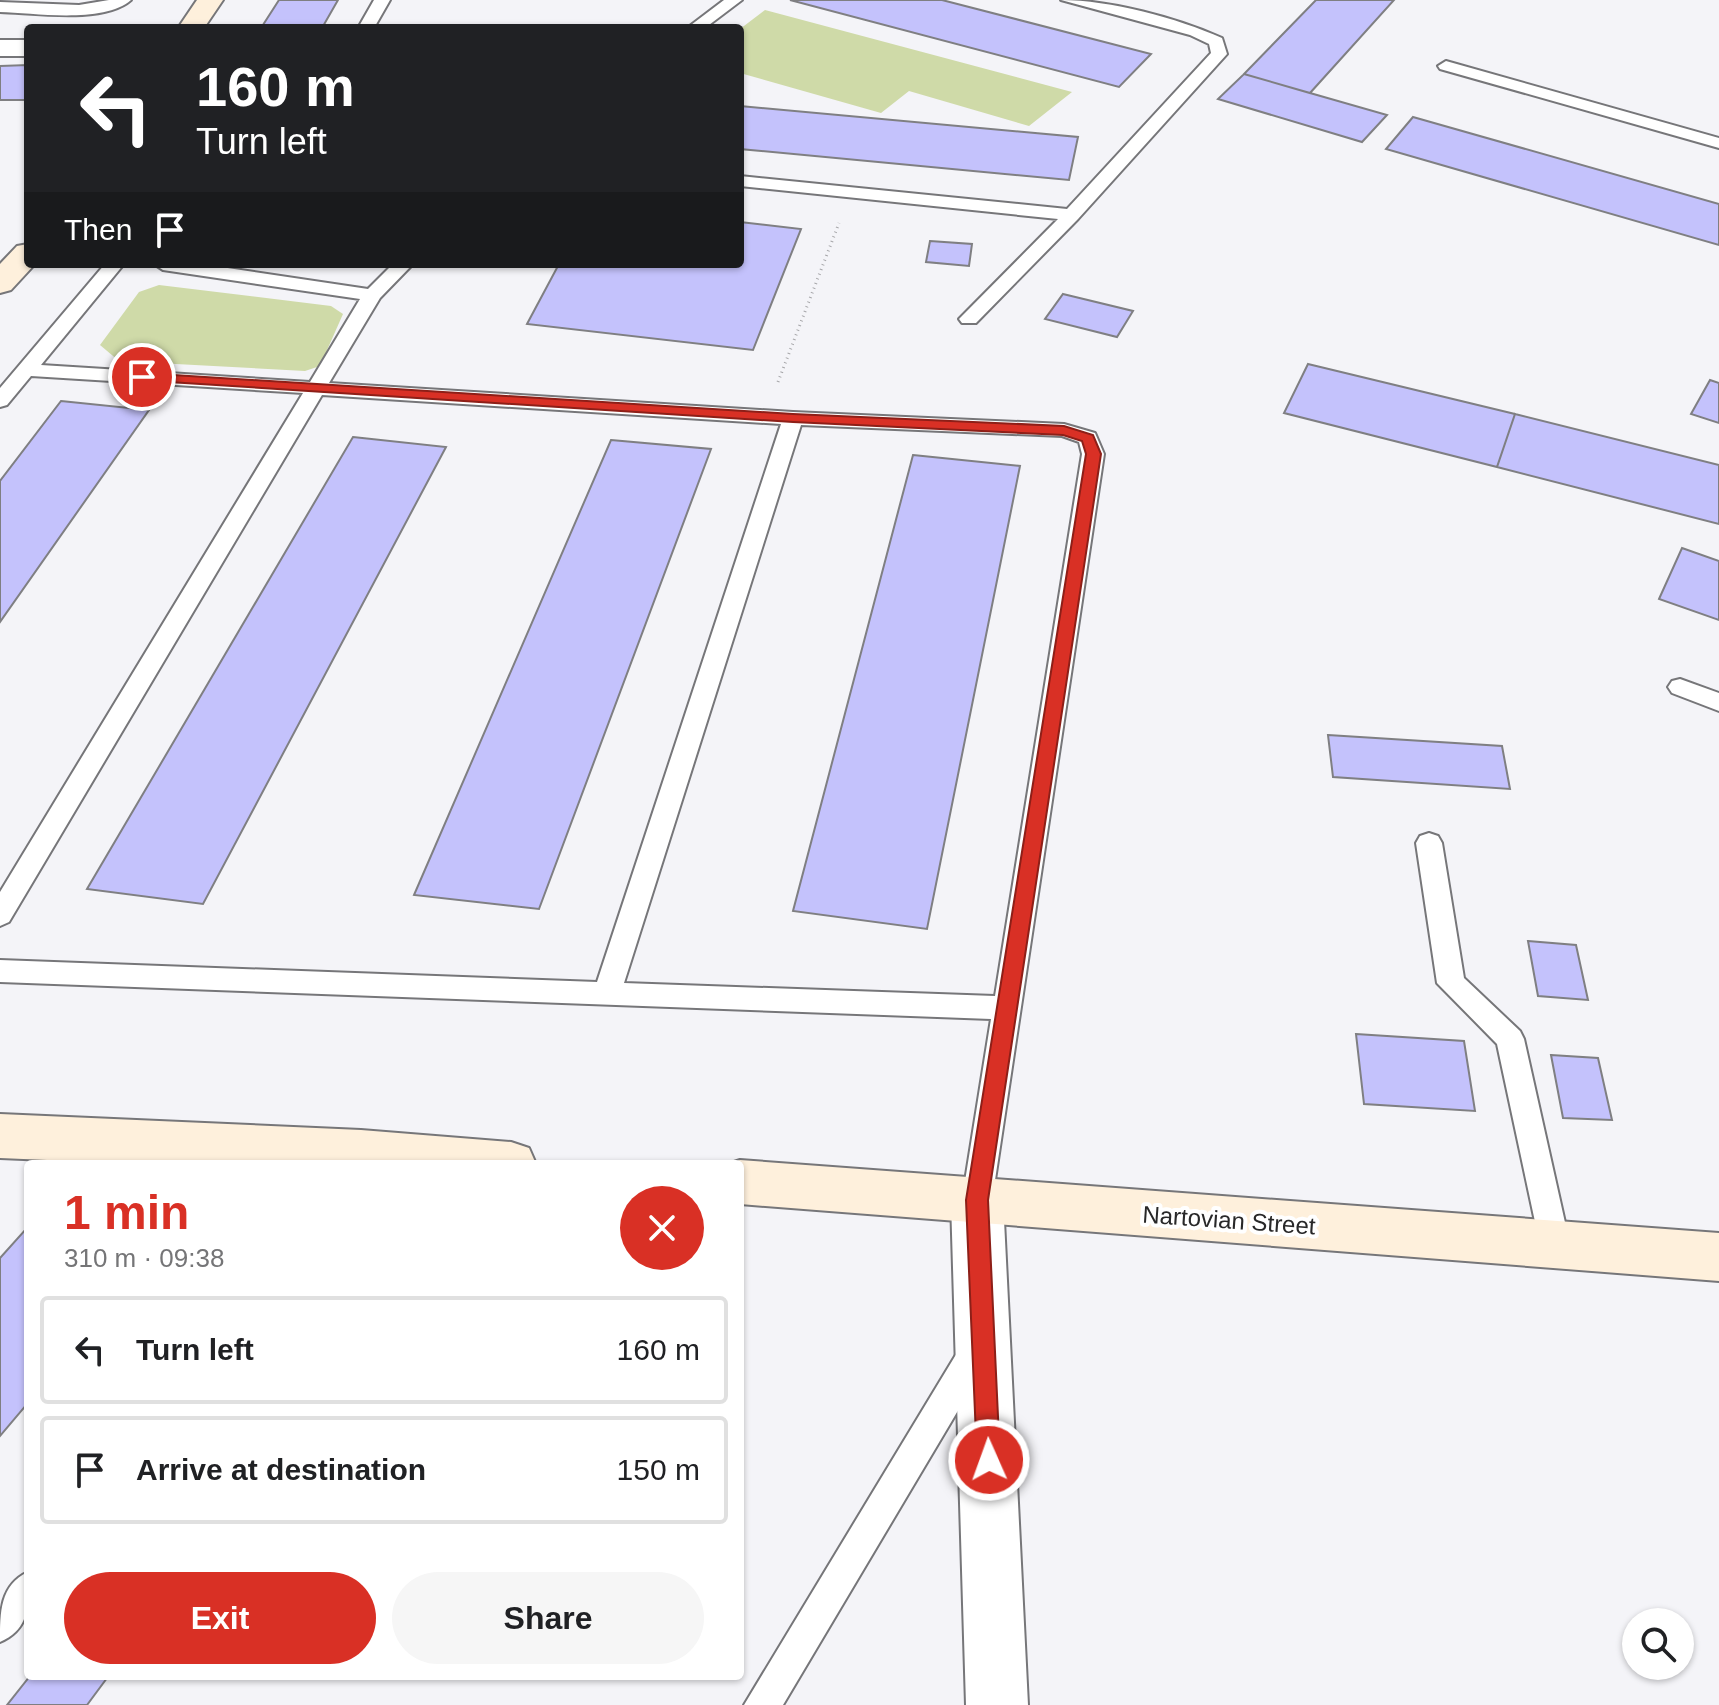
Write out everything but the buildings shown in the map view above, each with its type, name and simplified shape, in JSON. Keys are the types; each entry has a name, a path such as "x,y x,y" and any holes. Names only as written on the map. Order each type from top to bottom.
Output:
{"street":[{"path":"194,24 210,0"},
{"path":"0,48 24,48"},
{"path":"0,1136 408,1160"},
{"name":"Nartovian Street","path":"744,1182 1719,1257"},
{"path":"977,1200 997,1705"}],"lane":[{"path":"0,7 88,9 108,7 123,0"},
{"path":"368,24 382,0"},
{"path":"701,24 734,0"},
{"path":"969,319 1072,215 1219,54 1216,41 1196,32 1069,0"},
{"path":"1446,66 1719,143"},
{"path":"744,181 1072,215"},
{"path":"0,401 112,268"},
{"path":"190,268 372,295"},
{"path":"0,915 372,295 400,268"},
{"path":"26,370 793,418 1064,430 1088,438 1093,454 977,1200"},
{"path":"607,992 793,418"},
{"path":"1680,687 1719,702"},
{"path":"1429,843 1451,983 1510,1039 1555,1245"},
{"path":"0,971 1006,1008"},
{"path":"762,1705 984,1337"},
{"path":"0,1624 24,1594"}],"path":[{"path":"766,416 851,192"}],"green space":[{"path":"765,10 1072,92 1029,126 909,91 881,113 744,74 744,26"},
{"path":"159,285 331,306 343,314 320,366 305,371 119,361 100,345 139,292"}],"route":[{"path":"142,377 793,418 1064,430 1088,438 1093,454 977,1200 989,1460"}]}
